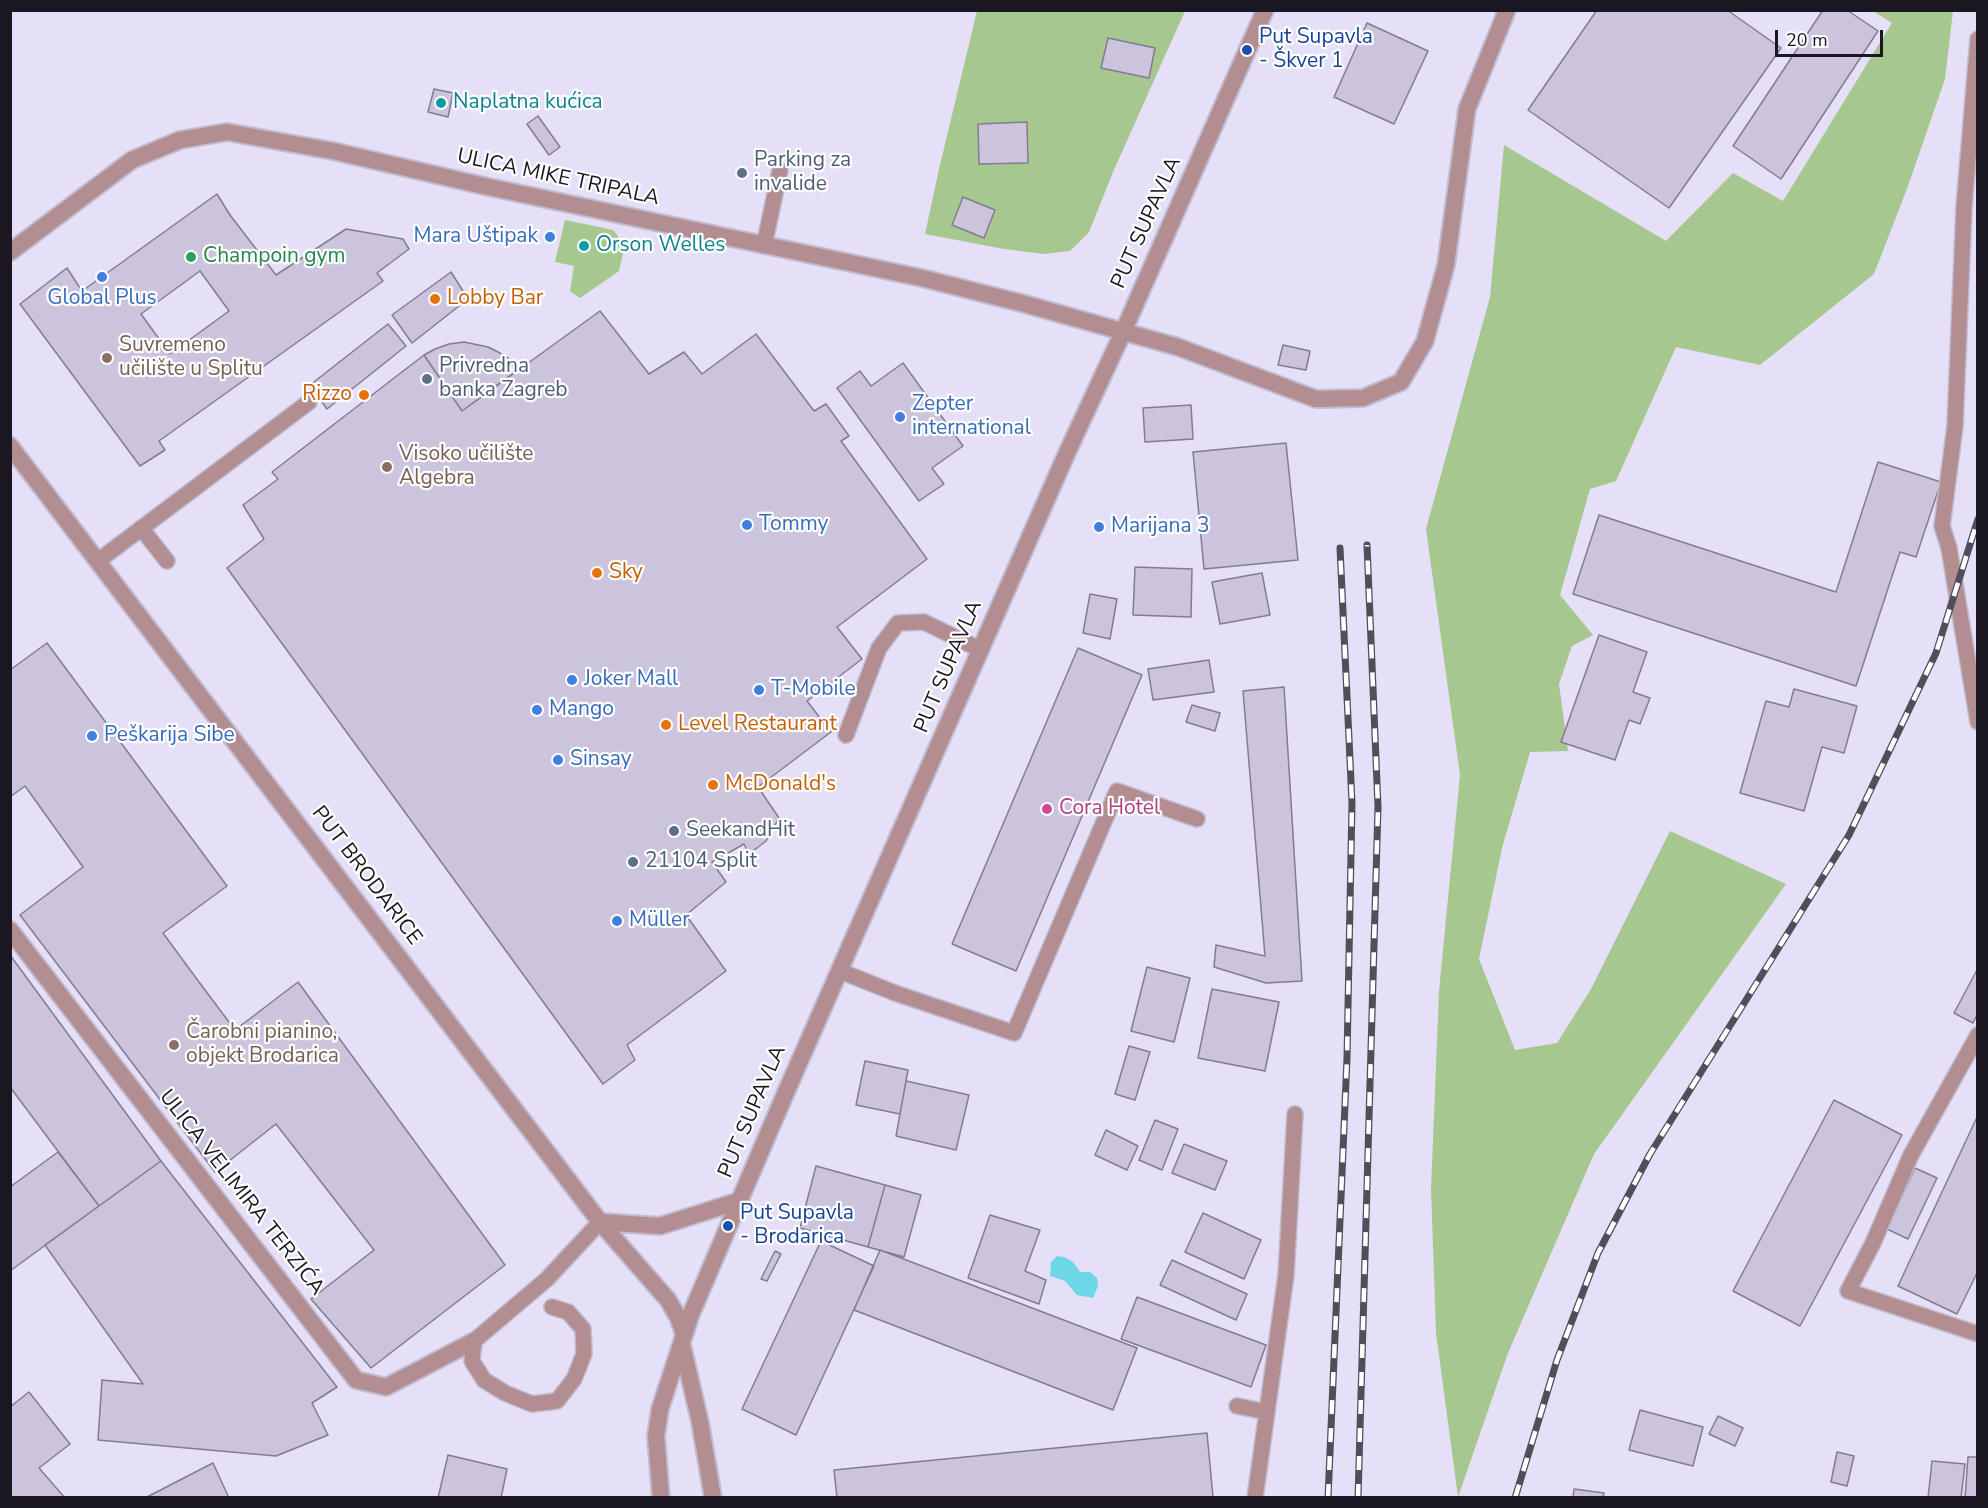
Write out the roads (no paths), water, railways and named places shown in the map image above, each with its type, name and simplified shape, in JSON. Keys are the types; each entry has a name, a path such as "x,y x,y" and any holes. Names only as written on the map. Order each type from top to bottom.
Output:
{"street":[{"name":"PUT SUPAVLA","path":"662,1497 656,1436 660,1408 691,1314 1066,456 1265,10"},
{"name":"ULICA MIKE TRIPALA","path":"10,252 132,160 180,140 227,132 333,151 484,186 922,278 1124,330 1178,347 1316,399 1363,398 1401,382 1425,341 1446,265 1467,109 1507,10"},
{"name":"PUT BRODARICE","path":"10,446 600,1222 668,1300 678,1317 683,1339"},
{"name":"ULICA VELIMIRA TERZIĆA","path":"10,930 356,1380 386,1387 474,1341"},
{"path":"600,1222 660,1226 739,1201"},
{"path":"683,1339 713,1497"}],"lane":[{"path":"1977,39 1964,207 1955,426 1942,526 1949,549 1977,722"},
{"path":"764,246 780,170"},
{"path":"98,561 309,402"},
{"path":"141,528 167,561"},
{"path":"846,735 879,648 898,623 924,622 981,650"},
{"path":"840,971 895,993 1014,1033 1117,791 1197,819"},
{"path":"1977,1035 1911,1155 1873,1243 1848,1291 1977,1334"},
{"path":"1255,1497 1286,1275 1295,1114"},
{"path":"552,1306 568,1312 583,1329 584,1354 574,1379 557,1401 532,1404 505,1393 484,1380 472,1361 474,1341 547,1279 600,1222"},
{"path":"1237,1406 1268,1412"}],"water":[{"path":"1057,1256 1073,1262 1080,1272 1090,1272 1097,1278 1098,1286 1093,1298 1077,1295 1065,1281 1050,1276 1051,1262"}],"railway":[{"path":"1515,1498 1557,1360 1598,1253 1650,1154 1849,835 1936,653 1978,519"},
{"path":"1358,1498 1378,807 1367,545"},
{"path":"1328,1498 1347,1058 1352,803 1340,548"}],"place":[{"name":"Put Supavla - Škver 1","path":"1247,50"},
{"name":"Naplatna kućica","path":"441,103"},
{"name":"Parking za invalide","path":"742,173"},
{"name":"Mara Uštipak","path":"550,237"},
{"name":"Orson Welles","path":"584,246"},
{"name":"Champoin gym","path":"191,257"},
{"name":"Global Plus","path":"102,277"},
{"name":"Lobby Bar","path":"435,299"},
{"name":"Suvremeno učilište u Splitu","path":"107,358"},
{"name":"Privredna banka Zagreb","path":"427,379"},
{"name":"Rizzo","path":"364,395"},
{"name":"Zepter international","path":"900,417"},
{"name":"Visoko učilište Algebra","path":"387,467"},
{"name":"Tommy","path":"747,525"},
{"name":"Marijana 3","path":"1099,527"},
{"name":"Sky","path":"597,573"},
{"name":"Joker Mall","path":"572,680"},
{"name":"T-Mobile","path":"759,690"},
{"name":"Mango","path":"537,710"},
{"name":"Level Restaurant","path":"666,725"},
{"name":"Peškarija Sibe","path":"92,736"},
{"name":"Sinsay","path":"558,760"},
{"name":"McDonald's","path":"713,785"},
{"name":"Cora Hotel","path":"1047,809"},
{"name":"SeekandHit","path":"674,831"},
{"name":"21104 Split","path":"633,862"},
{"name":"Müller","path":"617,921"},
{"name":"Čarobni pianino, objekt Brodarica","path":"174,1045"},
{"name":"Put Supavla - Brodarica","path":"728,1226"}]}
